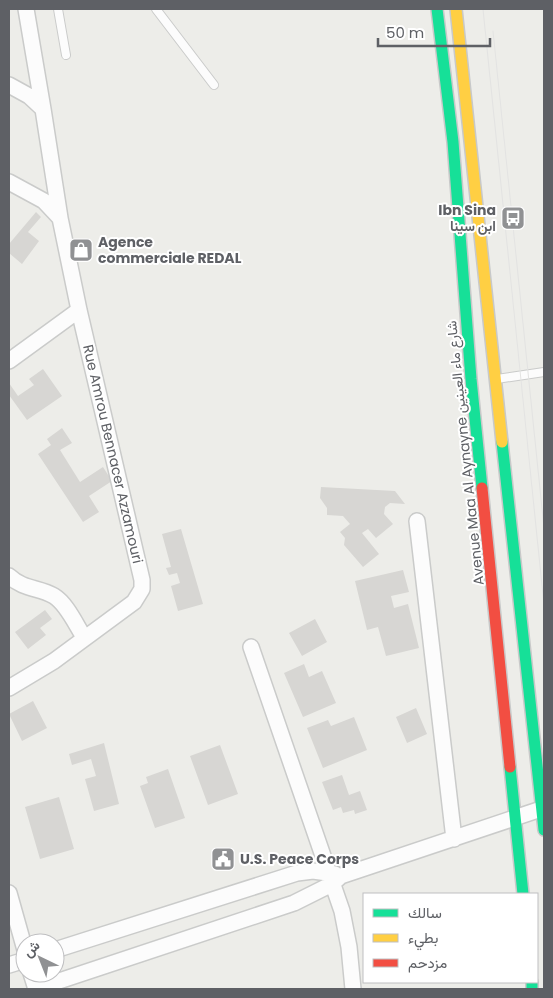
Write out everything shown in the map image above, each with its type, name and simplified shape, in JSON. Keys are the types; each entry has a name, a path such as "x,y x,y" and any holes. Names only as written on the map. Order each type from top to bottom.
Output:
{"street":[{"name":"Rue Amrou Bennacer Azzamouri","path":"9,688 54,661 138,597 142,589 142,580 79,310 60,218 26,9"},
{"name":"Avenue Maa Al Aynayne شارع ماء العينين","path":"437,9 453,142 471,379 523,893"},
{"path":"456,9 494,379 544,830"},
{"path":"460,48 466,9"},
{"path":"9,85 29,96 43,109"},
{"path":"9,182 44,202 60,218"},
{"path":"9,361 79,310"},
{"path":"418,521 454,838"},
{"path":"9,576 23,586 54,596 61,603 84,637"},
{"path":"251,647 334,877 346,928 353,989"},
{"path":"35,989 294,903 334,877 543,808"},
{"path":"65,947 297,873 334,877"},
{"path":"9,894 20,933"}],"lane":[{"path":"58,9 66,56"},
{"path":"156,9 214,85"},
{"path":"494,379 544,372"}],"building":[{"path":"36,212 41,217 28,232 39,241 22,264 9,253 9,244"},
{"path":"43,369 62,396 27,420 9,395 9,383 18,396 34,385 29,379"},
{"path":"62,428 72,443 60,450 80,482 103,467 112,481 89,496 99,512 83,522 38,454 51,445 47,439"},
{"path":"321,487 395,491 405,504 390,503 385,507 384,514 393,524 376,538 368,529 362,533 379,554 363,567 344,545 345,538 340,532 350,524 343,516 327,515 327,508 320,498"},
{"path":"181,529 203,604 178,611 171,586 180,583 177,573 169,575 166,568 171,567 162,534"},
{"path":"403,570 409,592 391,596 394,608 408,604 419,648 386,656 378,627 367,630 355,581"},
{"path":"45,610 52,619 40,628 46,635 28,649 15,632"},
{"path":"315,619 327,642 302,656 289,633"},
{"path":"304,664 309,677 322,671 336,703 303,717 284,673"},
{"path":"33,701 47,728 22,741 9,714"},
{"path":"416,708 427,734 407,743 396,717"},
{"path":"354,717 367,750 323,768 307,728 328,720 331,726"},
{"path":"104,743 119,804 94,811 85,779 96,776 91,759 72,765 69,754"},
{"path":"220,745 238,794 208,805 190,756"},
{"path":"168,769 185,818 155,828 140,786 148,783 146,777"},
{"path":"342,775 349,795 360,791 367,810 355,814 354,810 343,813 341,807 333,810 322,782"},
{"path":"59,797 74,849 40,859 25,807"}],"tram line":[{"path":"483,9 544,605"},
{"path":"493,31 544,528"}],"traffic: fast":[{"path":"437,9 453,142 471,379 482,488"},
{"path":"502,442 544,830"},
{"path":"510,767 523,893"},
{"path":"532,983 532,989"}],"traffic: slow":[{"path":"456,9 502,442"}],"traffic: jam":[{"path":"482,488 510,767"}],"place":[{"name":"Ibn Sina ابن سينا","path":"513,218"},
{"name":"Agence commerciale REDAL","path":"81,250"},
{"name":"U.S. Peace Corps","path":"223,859"}]}
